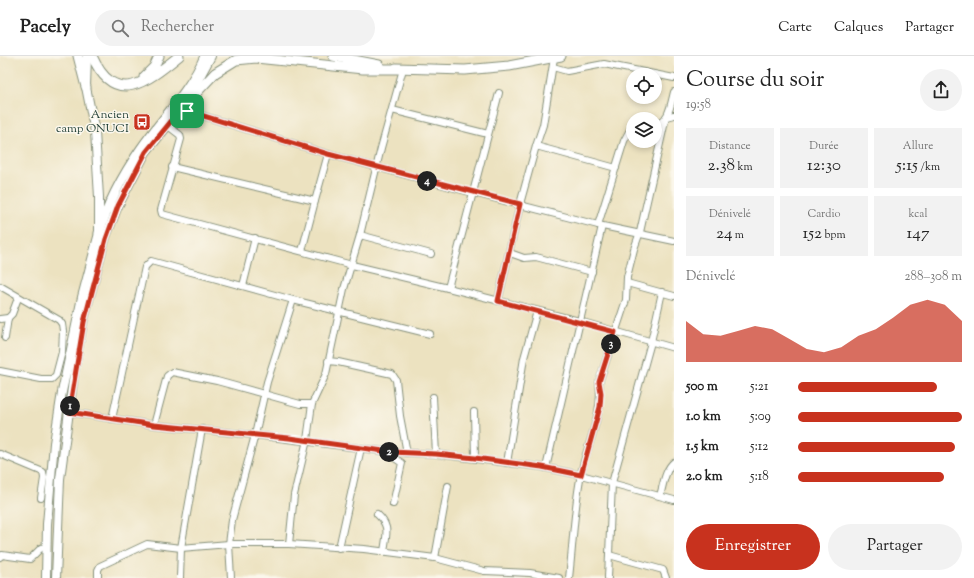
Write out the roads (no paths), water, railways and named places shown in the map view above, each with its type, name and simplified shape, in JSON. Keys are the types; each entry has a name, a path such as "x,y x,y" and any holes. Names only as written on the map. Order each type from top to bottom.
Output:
{"highway":[{"path":"78,56 86,87"},
{"path":"92,56 99,72 110,81 123,86 137,85 150,79 179,56"},
{"path":"98,56 103,69 112,78 124,82 136,81 148,75 159,56"},
{"path":"333,56 402,69"},
{"path":"99,233 106,208 118,185 141,148 181,98 207,57"},
{"path":"183,108 215,73 236,60 256,58 363,69 472,70 556,60"}],"main road":[{"path":"46,578 46,547 50,481 62,392 82,297 99,233 99,197 95,132 86,87 87,56"},
{"path":"56,578 58,506 69,412 84,322 106,239 118,206 134,173 146,152 167,125 183,108 207,57"}],"street":[{"path":"556,60 567,71 604,64 674,78"},
{"path":"498,301 520,204 543,125 556,60"},
{"path":"289,544 294,495 307,440 312,404 323,381 334,340 338,311 360,235 402,69"},
{"path":"569,578 581,475 600,407 601,393 599,382 626,300 627,284 634,249 640,232 666,118 674,92"},
{"path":"448,288 498,93"},
{"path":"183,108 328,154 472,193 600,225 640,232 674,241"},
{"path":"392,110 488,134"},
{"path":"662,121 674,115"},
{"path":"167,125 180,135 181,139 161,210 162,214 352,265 579,321 674,348"},
{"path":"546,468 579,321 592,272 600,225 626,137"},
{"path":"536,146 616,168"},
{"path":"302,252 328,154"},
{"path":"172,167 315,201"},
{"path":"360,235 431,254"},
{"path":"243,286 255,238"},
{"path":"510,253 524,258 536,257 592,272"},
{"path":"112,419 145,267 147,263 151,261 294,300 430,334"},
{"path":"627,284 674,296"},
{"path":"0,286 18,298 59,320 64,331 60,361 56,374 52,379 0,371"},
{"path":"608,578 612,483 651,342 662,292"},
{"path":"0,320 8,318 12,314 18,298"},
{"path":"231,578 229,544 232,520 255,435 264,394 294,300"},
{"path":"507,463 524,358 537,311"},
{"path":"5,338 8,318"},
{"path":"328,361 392,374 396,380 400,416 407,453"},
{"path":"154,425 167,376 172,372 217,381 300,404 312,404"},
{"path":"433,397 436,454"},
{"path":"69,412 154,425 307,440 391,452 436,454 475,458 546,468 581,475 674,500"},
{"path":"474,412 475,458"},
{"path":"180,578 181,548 202,429"},
{"path":"339,548 361,448"},
{"path":"391,452 393,457 402,463 393,504"},
{"path":"0,454 43,472 44,478 41,498"},
{"path":"660,496 664,479 670,465 674,462"},
{"path":"435,558 448,486"},
{"path":"377,514 385,521 387,526 384,552"},
{"path":"98,578 98,570 100,566 140,547 156,544 181,548 229,544 289,544 364,549 435,558 484,570 559,578"},
{"path":"0,557 2,555 30,559 41,548 46,547"},
{"path":"609,555 664,570 666,578"},
{"path":"483,578 484,570"}],"place":[{"name":"Ancien camp ONUCI","path":"142,122"}]}
